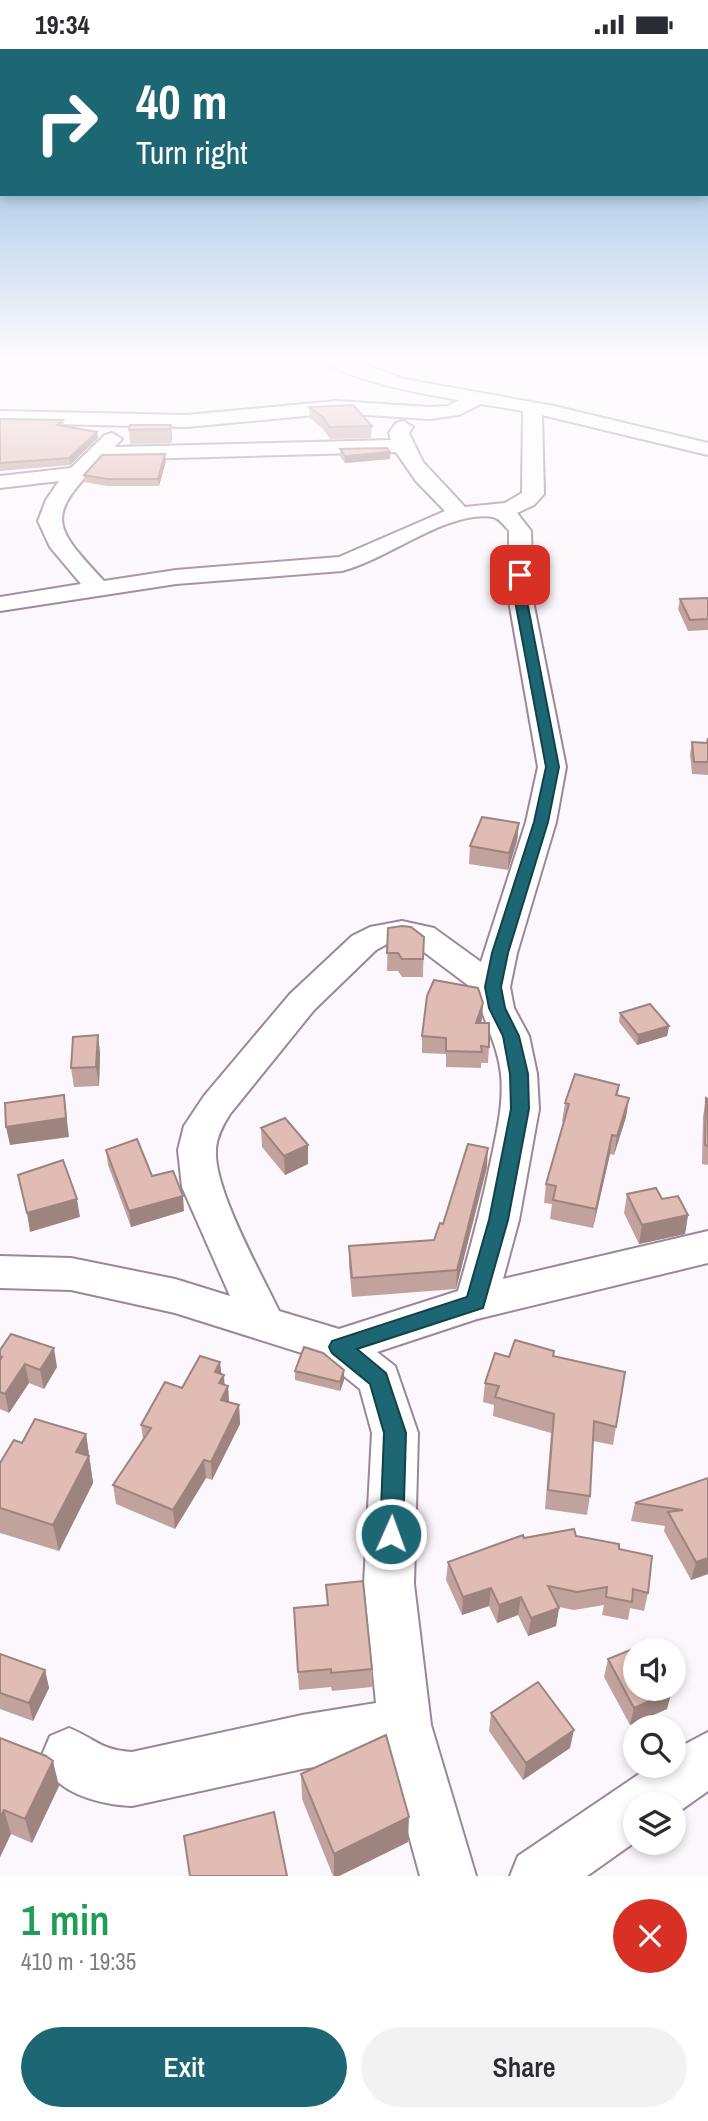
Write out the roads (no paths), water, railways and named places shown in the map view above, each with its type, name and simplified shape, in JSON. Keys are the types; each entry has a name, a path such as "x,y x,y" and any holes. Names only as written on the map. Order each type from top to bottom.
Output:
{"street":[{"path":"97,588 56,540 49,522 53,505 78,473 110,441"},
{"path":"401,441 421,473 460,514"},
{"path":"0,604 176,577 342,564 363,558 407,532 460,514 522,504 533,494 532,441"},
{"path":"672,441 708,450"},
{"path":"96,454 402,446"},
{"path":"0,482 78,473"},
{"path":"476,1302 499,1220 520,1109 519,1074 511,1036 497,1008 493,987 500,953 541,822 552,767 521,601 520,531 510,518 497,510"},
{"path":"263,1323 202,1187 197,1150 202,1126 302,1002 364,943 381,934 402,931 422,935 493,987"},
{"path":"339,1347 476,1302 708,1247"},
{"path":"0,1272 71,1274 175,1296 339,1347 379,1379 395,1433 389,1584 405,1725 448,1876"},
{"path":"69,1755 86,1770 106,1777 132,1779 302,1742 405,1725"},
{"path":"660,1792 708,1759"},
{"path":"538,1876 623,1817"}]}
